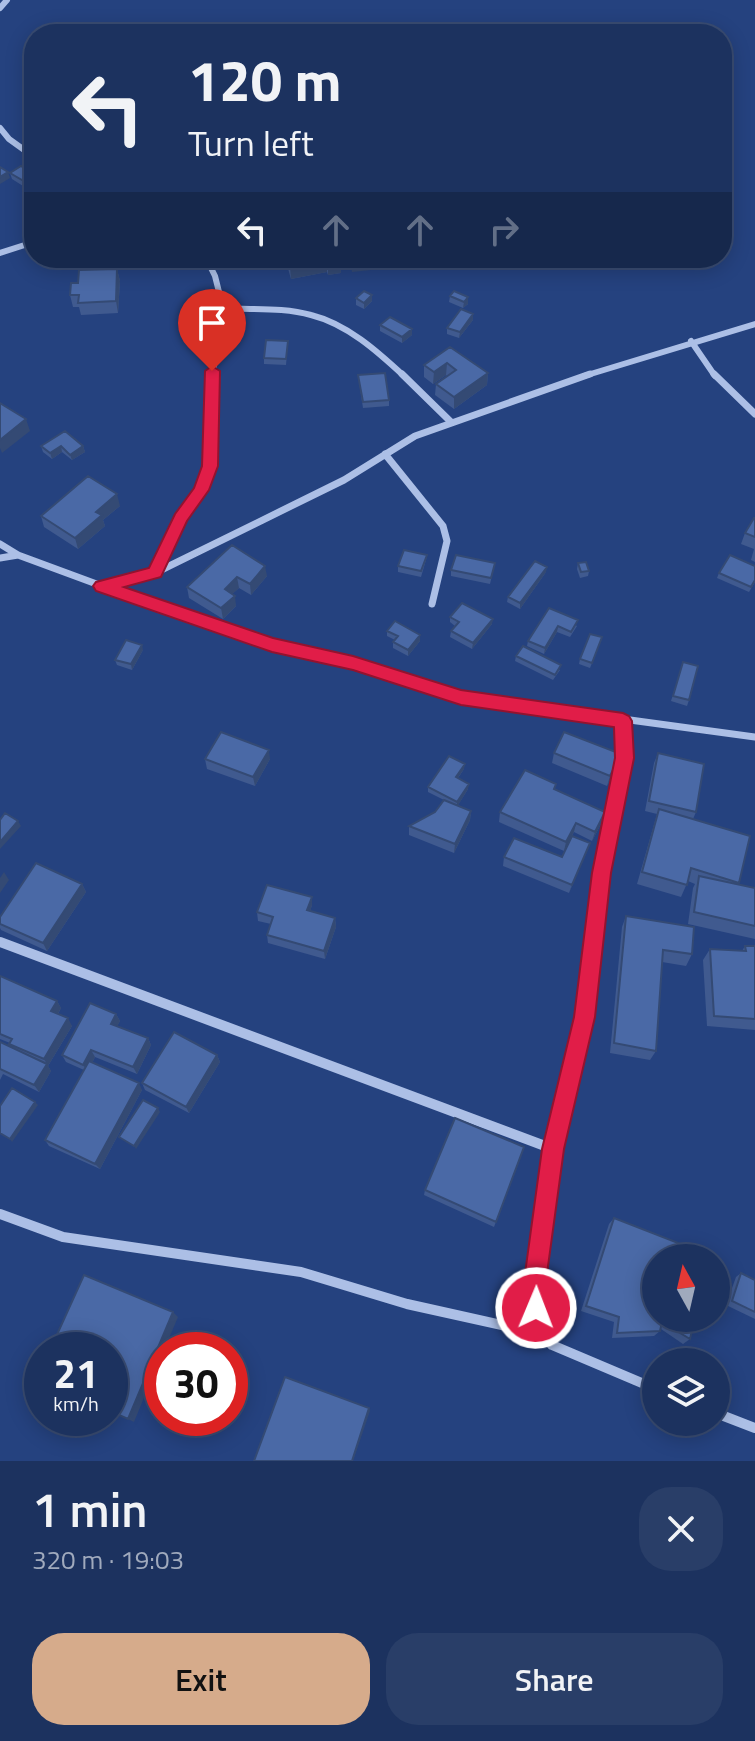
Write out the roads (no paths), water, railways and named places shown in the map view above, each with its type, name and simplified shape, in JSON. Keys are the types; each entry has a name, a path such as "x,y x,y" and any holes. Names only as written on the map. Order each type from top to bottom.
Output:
{"street":[{"path":"0,8 7,0"},
{"path":"0,128 24,150"},
{"path":"0,253 24,245"},
{"path":"155,573 180,518 201,490 210,466 212,378 223,308 211,268"},
{"path":"223,308 312,314 328,320 395,365 451,422"},
{"path":"102,586 155,573 266,521 415,436 691,341 755,324"},
{"path":"691,341 718,380 755,414"},
{"path":"385,454 443,526 447,541 432,604"},
{"path":"0,544 18,555 272,645 353,663 461,697 755,737"},
{"path":"0,558 18,555"},
{"path":"623,721 624,758 602,873 584,1017 553,1149 535,1281 542,1334 552,1345 642,1383"},
{"path":"0,942 553,1149"},
{"path":"0,1214 63,1237 301,1272 407,1304 542,1334"},
{"path":"730,1418 755,1428"}]}
